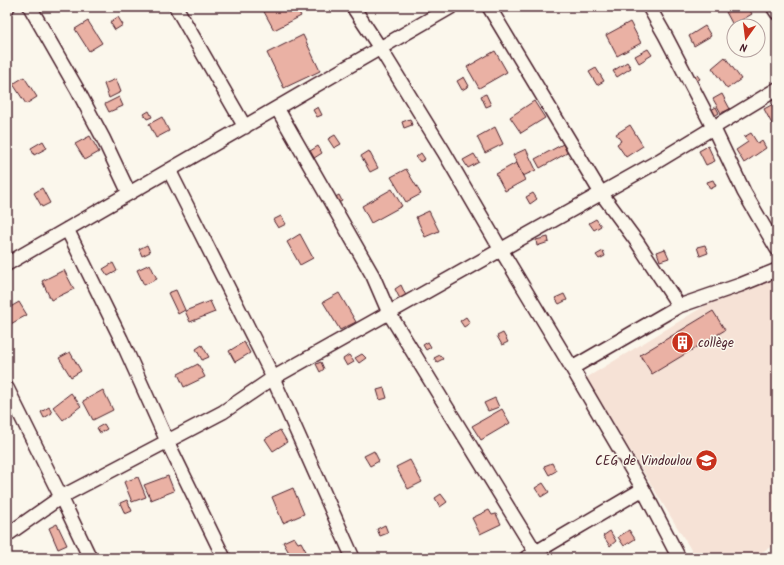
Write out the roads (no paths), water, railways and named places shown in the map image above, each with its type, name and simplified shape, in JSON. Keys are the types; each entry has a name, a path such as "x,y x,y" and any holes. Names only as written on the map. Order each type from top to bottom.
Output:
{"street":[{"path":"30,7 77,89 103,138 129,193"},
{"path":"176,7 245,127"},
{"path":"353,7 444,152 572,368 643,489 679,558"},
{"path":"7,264 451,7"},
{"path":"489,7 601,193 637,242 679,306"},
{"path":"649,7 713,128 744,192 777,250"},
{"path":"773,7 777,13"},
{"path":"7,535 61,497 223,412 274,378 655,163 777,89"},
{"path":"277,108 373,276 389,313 534,556 643,489"},
{"path":"169,170 274,378 353,558"},
{"path":"66,229 121,339 167,441 224,558"},
{"path":"572,368 679,306 740,285 777,270"},
{"path":"7,388 90,558"}],"place":[{"name":"collège","path":"682,343"},
{"name":"CEG de Vindoulou","path":"707,461"}]}
